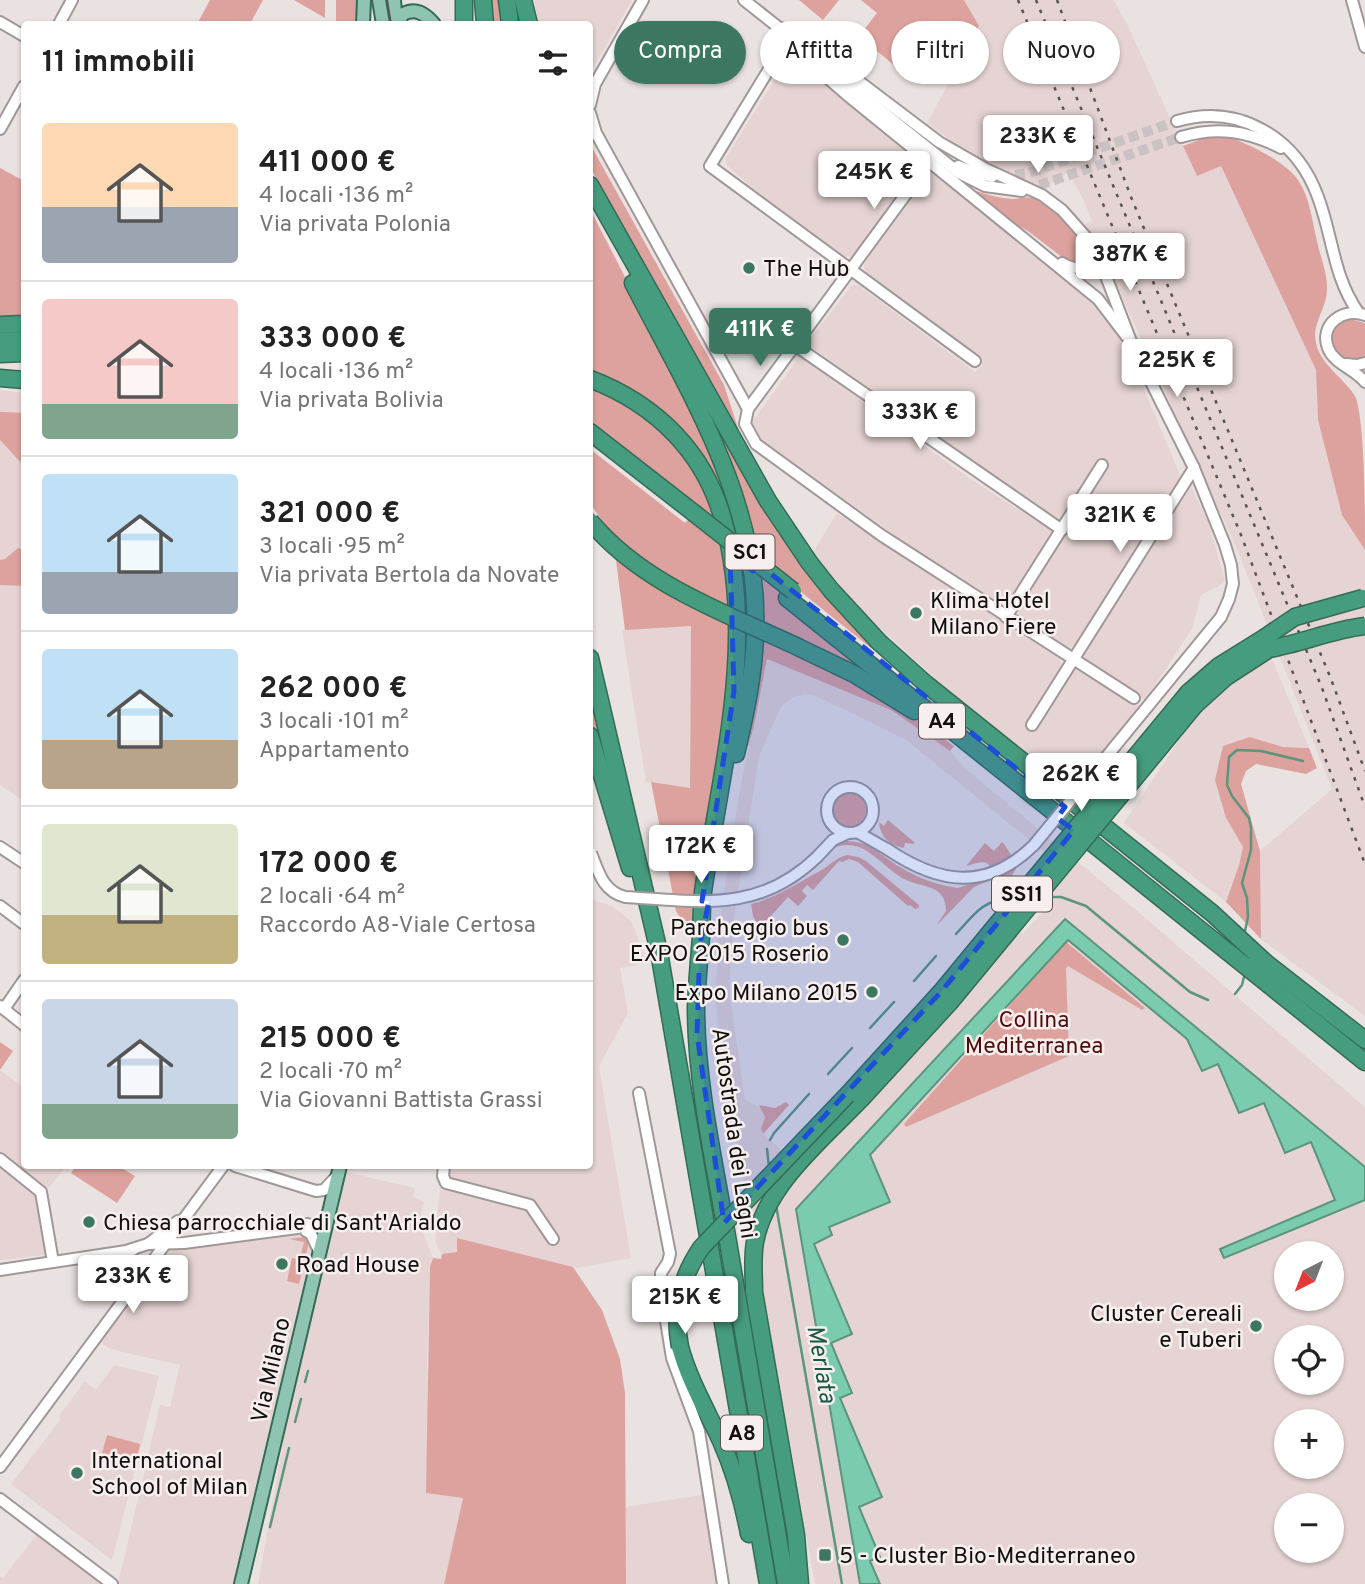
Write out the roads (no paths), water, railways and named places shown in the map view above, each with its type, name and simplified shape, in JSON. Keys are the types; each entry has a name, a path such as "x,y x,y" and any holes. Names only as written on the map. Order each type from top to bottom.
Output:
{"highway":[{"path":"464,0 464,21"},
{"path":"483,0 485,21"},
{"path":"507,0 510,21"},
{"path":"516,0 520,21"},
{"path":"523,0 527,21"},
{"path":"593,190 768,501 831,590 878,642 926,684 1201,905 1265,962"},
{"name":"SC1","path":"593,206 719,451 735,492 750,550 756,620 752,674 701,935"},
{"path":"0,325 21,324"},
{"path":"0,333 21,332"},
{"path":"0,341 21,340"},
{"path":"0,354 21,354"},
{"path":"0,377 21,380"},
{"path":"593,380 637,401 682,441 712,486 727,532 735,607 734,691 703,890 701,935"},
{"name":"A4","path":"593,435 790,595 1365,1040"},
{"name":"A4","path":"593,445 691,517"},
{"path":"593,524 611,545 656,578 854,674 897,700 1095,846"},
{"name":"A4","path":"790,595 1095,846 1365,1062"},
{"path":"1267,644 1286,621 1365,597"},
{"name":"SS11","path":"758,1584 738,1487 722,1443 694,1387 680,1346 677,1327 678,1300 685,1275 695,1257 713,1234 951,1001 1185,715 1267,644 1315,616 1365,607"},
{"name":"SS11","path":"1267,644 1320,628 1365,620"},
{"path":"1267,644 1293,645 1338,630 1365,626"},
{"path":"593,670 652,916 671,1019"},
{"path":"593,746 671,1019"},
{"name":"Autostrada dei Laghi","path":"701,935 696,1009 699,1063 786,1584"},
{"name":"Autostrada dei Laghi","path":"671,1019 768,1584"},
{"name":"SS11","path":"800,1584 796,1535 754,1292 758,1230 776,1194 793,1170 856,1094"}],"main road":[{"path":"363,21 364,0"},
{"path":"379,0 382,21"},
{"path":"394,0 397,21"},
{"path":"399,21 403,14 414,11 422,13 431,21"},
{"name":"Via Milano","path":"241,1584 339,1171"}],"street":[{"path":"61,21 72,0"},
{"path":"593,92 595,84 643,0"},
{"path":"744,0 770,21"},
{"path":"1352,0 1365,47"},
{"path":"0,22 21,34"},
{"path":"760,84 710,166 975,361"},
{"path":"838,84 928,154 976,183 1022,191"},
{"path":"845,84 1013,230 1098,299 1132,344"},
{"path":"593,859 604,884 615,894 625,897 712,901 737,899 770,890 798,874 834,840 853,833 865,827 871,820 873,808 869,797 860,789 848,786 834,792 827,803 827,814 832,825 839,831 853,833 926,872 945,877 974,877 1002,869 1034,845 1221,617 1232,591 1231,565 1226,545 1194,468 1132,344 1095,253 1078,226 1033,190 986,169 939,142 863,84"},
{"path":"0,129 21,91"},
{"path":"1177,121 1209,116 1238,119 1255,124 1270,133 1293,154 1308,174 1318,197 1342,288 1338,317"},
{"path":"593,123 596,133 748,409"},
{"path":"1181,136 1207,131 1235,131 1254,135 1293,154"},
{"path":"928,154 992,177"},
{"path":"928,154 923,171 748,409 745,424 756,444 881,535 1134,698"},
{"path":"1013,230 1032,239 1061,262 1075,269 1090,263 1095,253"},
{"path":"1342,288 1362,314"},
{"path":"1362,314 1348,313 1338,317 1331,323 1326,340 1333,356 1365,383"},
{"path":"796,346 1062,530"},
{"path":"1343,364 1365,363"},
{"path":"1006,617 1102,465"},
{"path":"1032,725 1194,468"},
{"path":"871,820 887,849"},
{"path":"817,858 832,825"},
{"path":"0,847 21,861"},
{"path":"0,906 21,921"},
{"path":"21,984 2,1008 21,1023"},
{"path":"639,1093 670,1254 660,1277 672,1358 699,1431 723,1584"},
{"path":"0,1159 41,1192 53,1262"},
{"path":"0,1467 221,1169"},
{"path":"245,1169 316,1191 324,1189 339,1171"},
{"path":"444,1169 446,1183 530,1205 553,1239"},
{"path":"303,1227 331,1208"},
{"path":"148,1244 183,1218"},
{"path":"303,1227 311,1234 320,1253"},
{"path":"129,1250 148,1244 303,1227 325,1229"},
{"path":"0,1270 129,1250 152,1249 166,1244"},
{"path":"0,1499 112,1584"}],"waterway":[{"name":"Merlata","path":"1245,931 1248,917 1247,898 1242,883 1251,850 1251,828 1249,818 1227,785 1229,757 1237,750 1261,751 1303,761"},
{"name":"Merlata","path":"1044,897 1061,897 1086,906 1190,992 1208,1000"},
{"name":"Merlata","path":"956,934 985,905 1009,899"},
{"name":"Merlata","path":"914,981 936,956"},
{"name":"Merlata","path":"1235,994 1244,977"},
{"name":"Merlata","path":"870,1028 894,1002"},
{"name":"Merlata","path":"828,1074 852,1048"},
{"name":"Merlata","path":"770,1140 809,1094"},
{"name":"Merlata","path":"767,1149 769,1167"},
{"name":"Merlata","path":"776,1205 842,1584"},
{"path":"305,1382 308,1371"},
{"path":"295,1422 301,1399"},
{"path":"270,1527 289,1448"}],"tunnel":[{"path":"1000,177 1029,173 1177,121"},
{"path":"1025,190 1181,137"}],"tram line":[{"path":"387,0 390,21"}],"railway":[{"path":"1018,0 1241,535 1365,864"},
{"path":"1036,0 1322,688 1365,807"},
{"path":"1057,0 1131,197 1331,679 1365,771"}],"place":[{"name":"The Hub","path":"749,268"},
{"name":"Klima Hotel Milano Fiere","path":"916,613"},
{"name":"Parcheggio bus EXPO 2015 Roserio","path":"843,940"},
{"name":"Expo Milano 2015","path":"872,992"},
{"name":"Chiesa parrocchiale di Sant'Arialdo","path":"89,1222"},
{"name":"Road House","path":"282,1264"},
{"name":"Cluster Cereali e Tuberi","path":"1256,1326"},
{"name":"International School of Milan","path":"77,1473"},
{"name":"5 - Cluster Bio-Mediterraneo","path":"825,1555"}],"park label":[{"name":"Collina Mediterranea","path":"1034,1032"}]}
